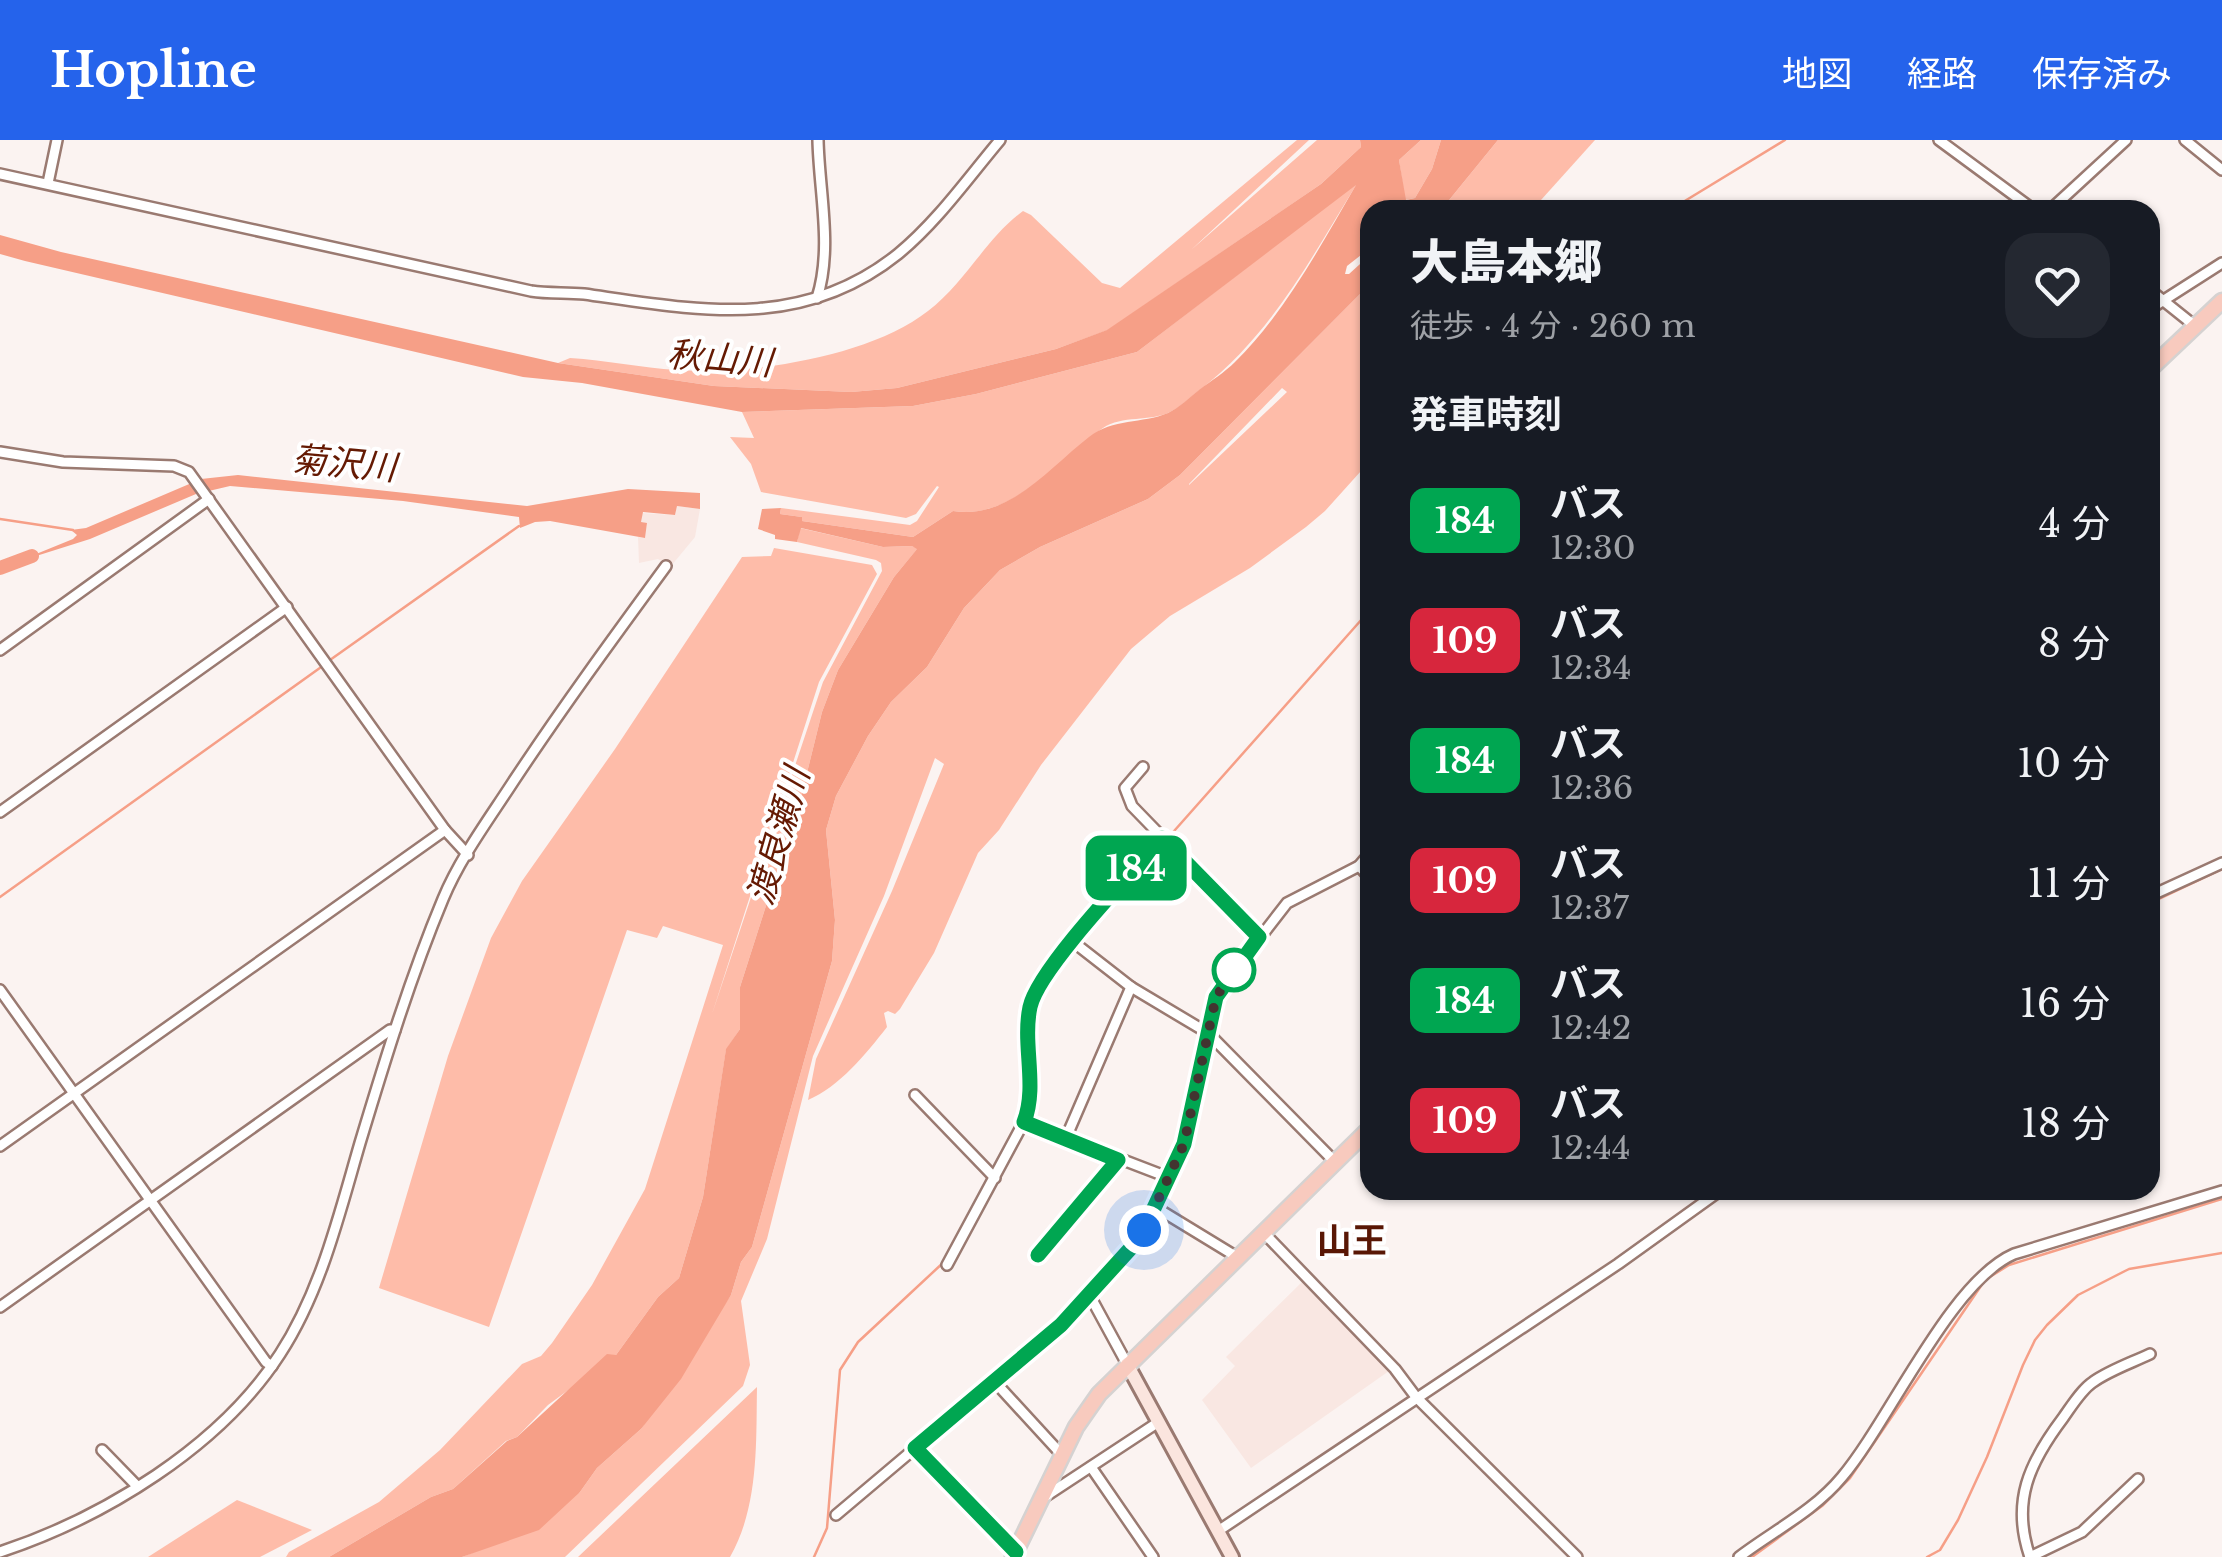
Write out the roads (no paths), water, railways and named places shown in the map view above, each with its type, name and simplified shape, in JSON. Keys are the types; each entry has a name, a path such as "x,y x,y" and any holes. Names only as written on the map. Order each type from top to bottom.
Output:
{"main road":[{"path":"2160,360 2222,302"},
{"path":"1015,1555 1087,1410 1127,1364 1360,1137"},
{"path":"1127,1364 1232,1557"}],"street":[{"path":"48,183 57,140"},
{"path":"817,298 824,207 818,140"},
{"path":"0,174 547,293 576,293 676,308 784,308 855,283 908,245 1000,140"},
{"path":"1939,140 2020,200"},
{"path":"2061,200 2126,140"},
{"path":"2185,140 2222,170"},
{"path":"2160,302 2222,263"},
{"path":"2160,296 2196,326"},
{"path":"0,452 63,462 174,466 190,474 445,830 468,855"},
{"path":"0,650 208,497"},
{"path":"0,1552 76,1520 137,1486 221,1424 272,1366 297,1324 327,1254 395,1030 444,899 542,738 666,566"},
{"path":"0,812 286,608"},
{"path":"1144,767 1125,788 1132,806 1259,937"},
{"path":"0,1146 445,830"},
{"path":"947,1265 1024,1122 1029,1103 1030,1004 1072,941 1162,838"},
{"path":"2160,891 2222,862"},
{"path":"836,1515 995,1382 1090,1296 1140,1238 1187,1133 1218,992 1294,898 1358,866"},
{"path":"1072,941 1131,987 1208,1032 1334,1162"},
{"path":"1065,1140 1131,987"},
{"path":"0,990 272,1366"},
{"path":"0,1307 395,1030"},
{"path":"915,1095 995,1178"},
{"path":"1024,1122 1170,1178"},
{"path":"1038,1255 1118,1160"},
{"path":"1739,1557 1835,1486 1972,1284 1990,1268 2014,1254 2222,1191"},
{"path":"1218,1531 1618,1264 1707,1200"},
{"path":"1155,1208 1236,1257"},
{"path":"1263,1232 1396,1369 1416,1397 1577,1557"},
{"path":"1090,1296 1127,1364"},
{"path":"2138,1480 2082,1532 2030,1557 2021,1532 2021,1507 2045,1442 2091,1383 2150,1354"},
{"path":"995,1382 1062,1454"},
{"path":"1040,1500 1160,1424"},
{"path":"915,1448 1015,1555"},
{"path":"102,1450 137,1486"},
{"path":"1091,1468 1153,1557"}],"waterway":[{"path":"1686,200 1785,140"},
{"path":"0,519 73,530"},
{"path":"330,660 519,526"},
{"name":"菊沢川","path":"0,568 32,556"},
{"path":"1167,839 1360,621"},
{"path":"0,897 324,665"},
{"path":"2160,898 2222,869"},
{"path":"1024,1017 1025,1004"},
{"path":"1752,1557 1822,1506 1850,1478 1985,1280 2009,1265 2222,1199"},
{"path":"1686,1221 1714,1200"},
{"path":"1927,1557 1940,1550 1958,1520 2023,1365 2047,1325 2078,1295 2129,1269 2222,1253"},
{"path":"814,1557 827,1528 840,1370 858,1342 945,1261"}],"district":[{"name":"山王","path":"1352,1240"}],"water label":[{"name":"秋山川","path":"720,358"},
{"name":"渡良瀬川","path":"778,836"}]}
